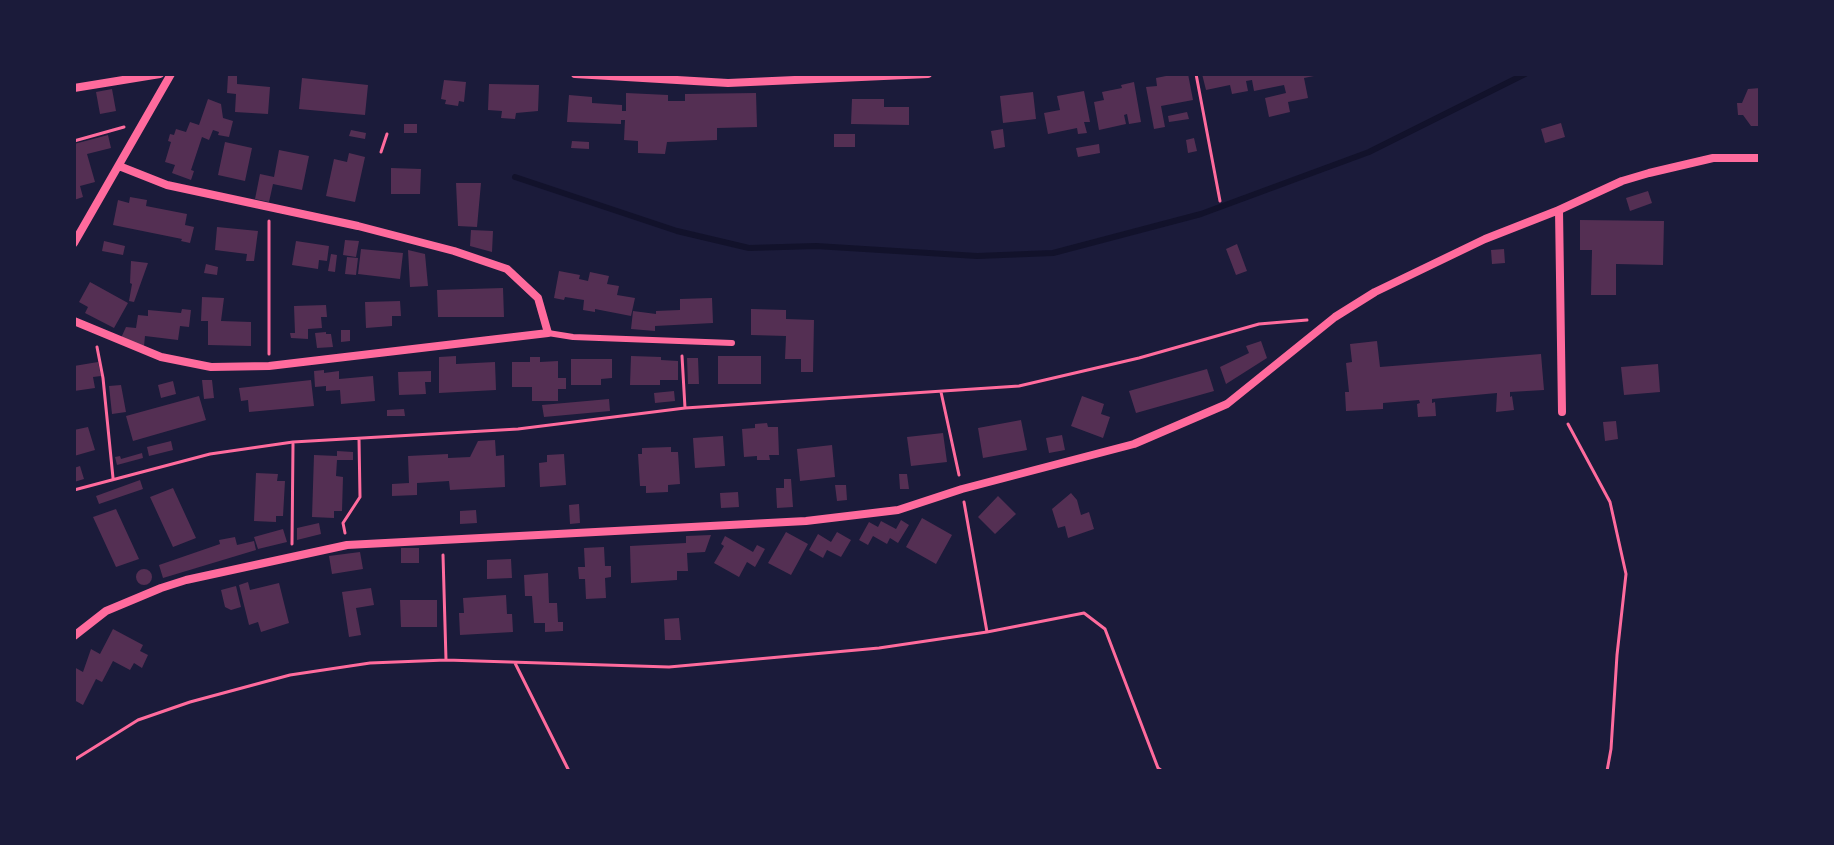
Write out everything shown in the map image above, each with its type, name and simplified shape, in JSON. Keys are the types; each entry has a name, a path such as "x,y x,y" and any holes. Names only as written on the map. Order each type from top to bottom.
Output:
{"street":[{"path":"74,88 160,74"},
{"path":"74,243 171,74"},
{"path":"575,74 728,83 928,74"},
{"path":"74,636 106,611 161,588 347,545 806,521 898,510 962,489 1134,444 1227,404 1335,317 1375,292 1472,245 1622,181 1713,158 1760,158"},
{"path":"74,321 161,357 211,367 269,366 548,333 538,298 507,269 454,251 358,226 167,185 119,166"},
{"path":"1559,210 1562,412"}],"lane":[{"path":"548,333 573,337 732,343"}],"path":[{"path":"1196,74 1220,201"},
{"path":"74,141 143,122"},
{"path":"381,152 387,134"},
{"path":"269,366 270,207"},
{"path":"74,490 210,454 293,442 518,429 685,408 1019,386 1139,358 1259,324 1335,317"},
{"path":"94,329 103,378 113,478"},
{"path":"681,340 685,408"},
{"path":"941,392 987,632"},
{"path":"1562,412 1610,502 1626,574 1607,771"},
{"path":"347,545 343,523 360,497 359,439"},
{"path":"292,556 293,442"},
{"path":"443,540 446,660"},
{"path":"74,760 138,720 204,698 290,675 370,663 446,660 669,667 879,648 987,632 1084,613 1105,629 1158,768 1162,771"},
{"path":"515,662 569,771"}],"building":[{"path":"1188,74 1193,100 1161,106 1165,127 1154,129 1146,87 1157,86 1156,78"},
{"path":"1202,74 1319,75 1304,78 1308,98 1288,102 1290,112 1269,117 1265,98 1286,93 1284,85 1254,91 1252,80 1246,81 1248,91 1232,94 1230,85 1206,90"},
{"path":"228,75 237,75 237,84 270,87 268,114 235,112 236,94 227,93"},
{"path":"302,78 368,85 365,115 299,109"},
{"path":"444,80 466,82 464,102 459,101 458,106 445,104 446,100 441,99"},
{"path":"1134,82 1141,122 1129,124 1127,114 1124,115 1126,124 1099,130 1094,102 1104,100 1102,92"},
{"path":"489,84 539,85 538,111 516,113 515,119 501,118 502,111 488,110"},
{"path":"1760,88 1760,126 1751,126 1743,115 1738,115 1737,103 1742,103 1748,89"},
{"path":"112,89 116,111 100,114 96,92"},
{"path":"1084,91 1090,122 1084,122 1087,133 1078,134 1077,128 1048,134 1044,113 1060,110 1057,96"},
{"path":"1033,92 1036,119 1003,123 1000,96"},
{"path":"626,93 668,95 668,101 685,101 685,94 756,93 757,127 717,128 717,140 667,142 665,154 638,153 638,141 624,140 625,120 621,120 621,124 567,122 569,95 592,97 592,103 622,105 622,111 626,111"},
{"path":"208,99 221,104 223,118 233,121 229,137 218,135 219,132 213,130 209,140 202,137 191,170 194,171 191,180 172,173 175,165 165,162 171,142 168,141 176,129 186,132 190,122 199,125"},
{"path":"852,99 884,99 884,107 909,107 909,125 851,124"},
{"path":"1187,112 1189,119 1169,122 1168,116"},
{"path":"1561,123 1565,137 1545,143 1541,129"},
{"path":"404,124 417,124 417,133 404,133"},
{"path":"1003,129 1005,147 994,149 991,131"},
{"path":"351,130 366,133 365,139 349,136"},
{"path":"834,134 855,134 855,147 834,147"},
{"path":"108,135 111,148 87,154 95,182 80,186 83,197 74,200 74,144"},
{"path":"1194,138 1197,151 1188,153 1186,140"},
{"path":"572,141 589,142 589,149 571,148"},
{"path":"225,142 252,148 245,181 218,175"},
{"path":"1099,144 1100,153 1078,157 1076,148"},
{"path":"279,150 309,156 302,190 273,184 269,202 255,199 260,174 274,177"},
{"path":"349,153 365,157 355,202 326,196 334,159 347,162"},
{"path":"391,168 421,169 420,194 391,194"},
{"path":"456,183 481,183 477,227 458,226"},
{"path":"1648,191 1652,203 1630,211 1626,198"},
{"path":"130,197 147,200 146,206 187,214 185,225 194,227 190,243 113,225 118,200 129,203"},
{"path":"1580,220 1664,221 1663,265 1616,264 1616,295 1591,295 1592,250 1580,250"},
{"path":"217,227 258,231 254,261 246,261 247,254 215,250"},
{"path":"471,230 493,231 492,252 470,246"},
{"path":"345,240 359,241 356,257 343,255"},
{"path":"104,241 125,246 123,255 102,251"},
{"path":"296,241 329,246 327,261 319,260 318,269 292,265"},
{"path":"1237,244 1247,271 1236,275 1226,249"},
{"path":"361,249 403,253 400,279 358,274"},
{"path":"1504,249 1505,263 1492,264 1491,250"},
{"path":"408,250 425,254 428,286 410,287"},
{"path":"331,254 337,255 335,272 328,271"},
{"path":"347,257 358,258 356,275 345,274"},
{"path":"131,261 148,263 134,302 129,301"},
{"path":"206,264 218,267 217,275 204,273"},
{"path":"559,271 580,275 579,279 588,281 590,272 609,276 607,284 619,286 617,295 635,298 631,316 595,309 595,312 583,310 584,300 554,298"},
{"path":"90,282 128,303 114,328 85,313 88,307 79,302"},
{"path":"503,288 504,317 438,317 437,290"},
{"path":"202,297 224,298 221,321 251,322 251,346 208,345 208,321 201,321"},
{"path":"712,298 713,323 655,326 655,331 631,329 633,311 656,314 656,311 680,310 680,299"},
{"path":"400,301 401,316 392,316 392,326 366,328 365,302"},
{"path":"326,305 327,317 321,317 322,328 308,329 308,339 291,338 290,333 295,333 294,306"},
{"path":"182,309 191,310 189,327 180,326 178,340 145,336 144,346 121,338 126,327 136,328 138,315 148,316 148,310 181,313"},
{"path":"751,309 786,310 786,319 814,320 813,372 801,372 801,359 785,359 786,336 751,335"},
{"path":"341,330 350,330 350,341 341,342"},
{"path":"315,333 331,334 333,347 317,348"},
{"path":"1261,341 1267,358 1226,384 1220,367 1249,353 1246,346"},
{"path":"1377,341 1380,367 1541,354 1544,390 1510,392 1514,410 1496,412 1497,393 1432,399 1436,416 1418,417 1419,400 1383,403 1383,409 1346,411 1345,392 1349,392 1346,363 1352,362 1350,344"},
{"path":"456,356 456,364 495,362 496,390 439,393 439,357"},
{"path":"631,356 678,361 678,380 660,380 660,385 630,385"},
{"path":"718,356 761,356 761,384 718,384"},
{"path":"530,357 540,357 540,362 558,361 558,378 566,378 566,389 558,389 558,401 532,401 532,387 512,387 512,362 530,362"},
{"path":"687,358 698,358 699,384 688,384"},
{"path":"571,359 612,359 612,378 601,379 601,385 571,385"},
{"path":"98,362 101,376 93,377 95,388 74,391 74,366"},
{"path":"1658,364 1660,392 1624,395 1621,367"},
{"path":"1207,369 1214,391 1136,413 1129,391"},
{"path":"324,370 324,373 339,371 339,379 373,376 375,401 341,404 340,390 326,391 326,386 315,387 314,371"},
{"path":"431,371 431,382 425,382 426,394 399,395 398,372"},
{"path":"202,380 212,380 214,398 204,399"},
{"path":"311,380 314,406 249,412 248,400 241,401 239,388"},
{"path":"173,381 176,394 161,398 158,385"},
{"path":"121,385 126,412 112,414 109,386"},
{"path":"674,391 675,401 655,403 654,393"},
{"path":"199,396 206,420 133,441 126,416"},
{"path":"1082,396 1104,404 1101,414 1110,417 1103,438 1071,426"},
{"path":"609,399 610,411 544,417 542,405"},
{"path":"404,409 405,416 387,416 387,410"},
{"path":"1021,420 1027,450 983,458 978,428"},
{"path":"1616,421 1618,439 1605,441 1603,422"},
{"path":"767,423 768,427 778,427 779,455 769,455 770,460 757,460 757,456 744,457 742,429"},
{"path":"88,427 95,450 74,456 74,430"},
{"path":"943,433 947,462 911,466 907,437"},
{"path":"1062,435 1065,450 1049,453 1046,438"},
{"path":"723,436 725,466 695,468 693,438"},
{"path":"495,440 496,456 504,455 505,487 450,490 449,481 417,483 417,495 392,496 392,484 409,483 408,456 448,454 448,458 470,457 478,441"},
{"path":"171,441 173,450 149,456 147,447"},
{"path":"832,445 835,477 800,481 797,449"},
{"path":"671,447 671,452 678,452 680,484 668,485 668,492 646,493 646,486 640,486 638,454 642,454 642,448"},
{"path":"337,451 353,452 353,460 337,460 336,476 343,477 342,511 334,511 334,518 312,517 314,455 337,456"},
{"path":"142,453 143,458 117,465 115,457 120,456 121,459"},
{"path":"564,454 566,485 540,487 539,463 547,462 547,455"},
{"path":"80,466 84,479 74,482 74,468"},
{"path":"256,473 278,474 277,481 285,481 283,516 276,516 276,522 254,521"},
{"path":"899,474 907,474 909,489 900,489"},
{"path":"784,479 791,479 793,507 777,508 776,488 784,488"},
{"path":"140,480 143,489 99,504 96,496"},
{"path":"835,485 846,485 847,500 837,501"},
{"path":"173,488 196,538 173,547 150,497"},
{"path":"738,492 739,507 721,508 720,493"},
{"path":"1071,493 1077,500 1081,515 1089,512 1094,529 1068,538 1065,526 1058,528 1052,509"},
{"path":"998,496 1016,514 995,534 978,517"},
{"path":"579,504 580,523 570,524 569,505"},
{"path":"116,509 139,559 116,567 93,517"},
{"path":"476,510 477,523 460,524 460,511"},
{"path":"922,518 952,535 936,564 906,547"},
{"path":"901,520 909,525 898,543 890,538 887,544 873,536 868,545 859,540 869,522 878,527 881,521 896,529"},
{"path":"319,523 321,534 297,540 297,528"},
{"path":"283,529 287,542 258,549 254,537"},
{"path":"786,532 808,544 791,575 768,563"},
{"path":"837,532 851,540 841,557 827,550 823,558 809,550 818,534 831,542"},
{"path":"711,535 705,552 687,553 688,571 677,571 677,580 631,583 630,546 686,543 686,536"},
{"path":"725,536 753,552 757,545 765,549 755,567 747,562 739,577 714,563 724,546 721,544"},
{"path":"235,537 237,545 254,541 256,550 163,578 159,565 220,544 219,540"},
{"path":"604,547 605,566 611,566 611,577 605,578 606,598 586,599 585,579 579,579 578,567 585,567 584,548"},
{"path":"401,548 419,548 419,563 401,563"},
{"path":"360,552 363,569 332,574 329,556"},
{"path":"511,559 512,578 487,579 487,560"},
{"path":"144,569 152,577 144,585 136,577"},
{"path":"548,573 549,603 557,603 558,622 563,622 563,631 545,632 545,623 534,623 532,596 525,596 524,575"},
{"path":"248,582 250,590 279,583 289,623 261,632 258,622 249,625 239,585"},
{"path":"236,586 241,607 231,610 225,607 221,590"},
{"path":"371,588 374,605 356,608 361,635 349,637 342,592"},
{"path":"506,595 507,614 512,614 513,632 460,635 459,613 464,613 463,598"},
{"path":"400,600 437,600 437,627 401,627"},
{"path":"679,618 681,640 665,640 664,619"},
{"path":"113,629 143,645 140,651 148,655 142,668 134,663 130,670 113,661 102,682 96,679 83,705 74,700 74,667 83,672 91,649 100,654"}],"waterway":[{"path":"515,177 677,231 749,248 816,246 977,256 1053,253 1201,214 1369,152 1525,74"}]}
